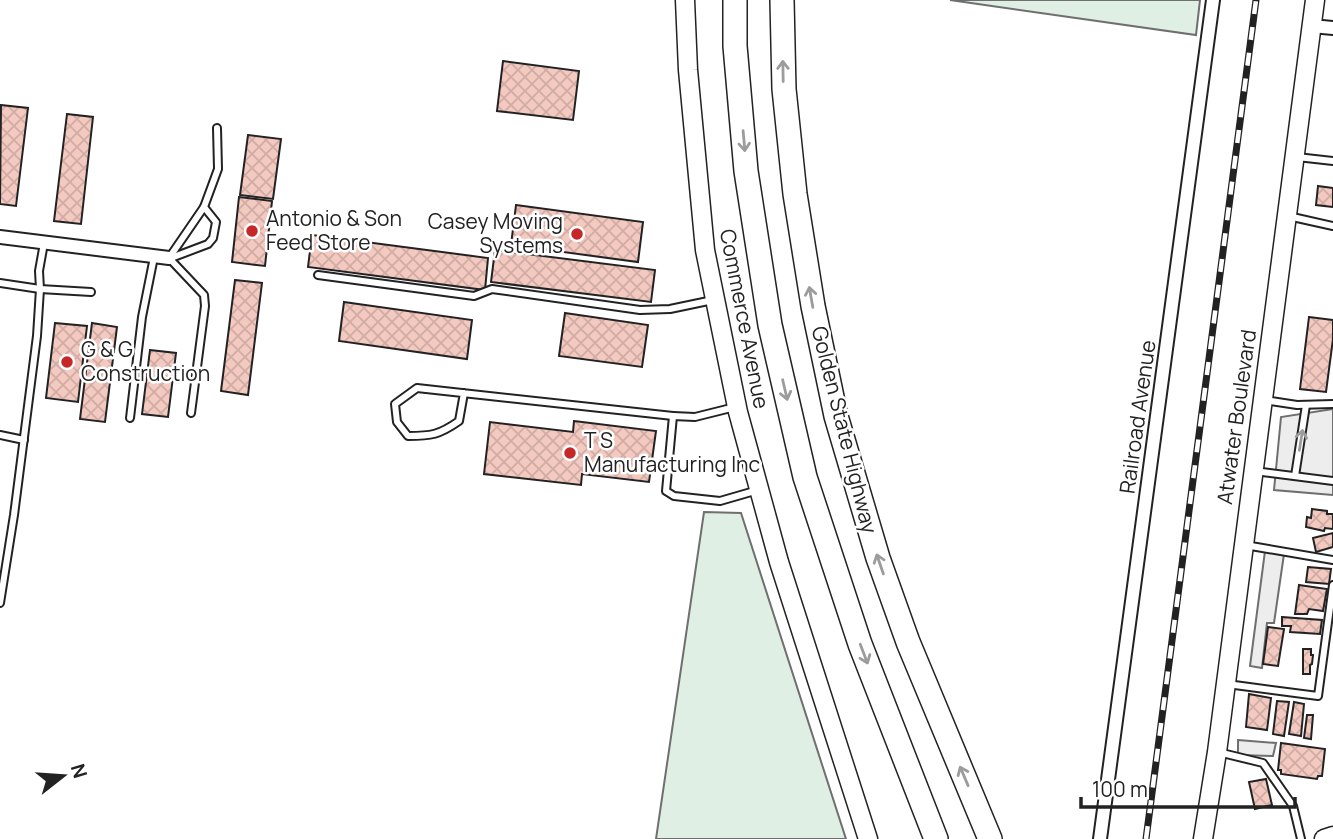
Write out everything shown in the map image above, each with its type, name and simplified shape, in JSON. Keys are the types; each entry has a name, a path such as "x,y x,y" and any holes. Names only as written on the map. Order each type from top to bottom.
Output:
{"highway":[{"name":"Golden State Highway","path":"735,0 746,172 770,325 805,477 860,644 936,839"},
{"name":"Golden State Highway","path":"782,0 783,89 794,194 813,306 836,416 870,535 908,642 990,839"}],"main road":[{"name":"Commerce Avenue","path":"685,0 688,70 704,236 737,407 783,575 868,839"},
{"name":"Atwater Boulevard","path":"1203,839 1217,752 1315,0"},
{"path":"1324,839 1333,836"}],"street":[{"name":"Railroad Avenue","path":"1100,839 1213,0"},
{"path":"1312,26 1333,28"},
{"path":"0,237 169,258"}],"lane":[{"path":"169,258 204,207 218,169 217,128"},
{"path":"1294,157 1333,160"},
{"path":"169,258 208,244 213,238 216,222 204,207"},
{"path":"1286,215 1333,226"},
{"path":"0,603 37,336 39,271 44,243"},
{"path":"130,418 142,317 154,257"},
{"path":"169,258 204,295 205,306 191,413"},
{"path":"318,275 474,296 492,289 639,310 670,309 715,299"},
{"path":"0,283 91,292"},
{"path":"464,393 459,421 440,433 432,436 408,436 397,422 395,404 417,388 464,393 673,416 695,417 737,407"},
{"path":"1262,400 1306,405 1333,404"},
{"path":"1296,476 1306,405"},
{"path":"673,416 666,491 674,496 720,501 759,489"},
{"path":"0,436 24,440"},
{"path":"1253,470 1333,481"},
{"path":"1243,545 1333,560"},
{"path":"1225,684 1318,696 1333,585"},
{"path":"1217,752 1263,763 1293,806 1301,839"}],"green space":[{"path":"950,0 1200,0 1196,35"},
{"path":"704,512 741,513 846,839 656,839"}],"shaded area":[{"path":"1333,409 1333,495 1274,490 1281,417"},
{"path":"1265,551 1284,554 1274,623 1267,623 1262,668 1250,666"},
{"path":"1238,740 1276,743 1273,756 1238,755"}],"building":[{"path":"503,61 579,71 573,120 497,111"},
{"path":"1,105 28,108 16,206 0,204"},
{"path":"67,114 93,117 81,224 54,221"},
{"name":"Antonio & Son Feed Store","path":"248,135 281,139 273,199 240,195"},
{"path":"1318,186 1333,188 1333,207 1316,205"},
{"name":"Antonio & Son Feed Store","path":"239,197 272,201 265,266 232,262"},
{"name":"Casey Moving Systems","path":"516,205 643,222 638,262 511,245"},
{"path":"312,235 488,258 485,290 308,267"},
{"path":"495,250 655,270 651,302 491,282"},
{"path":"235,280 262,283 248,395 221,391"},
{"path":"344,302 472,320 467,359 339,341"},
{"path":"565,313 648,325 642,367 559,356"},
{"path":"1309,317 1333,320 1326,392 1300,389"},
{"name":"G & G Construction","path":"55,323 87,326 78,402 46,398"},
{"path":"92,323 117,327 105,422 80,419"},
{"path":"150,350 176,353 168,417 142,414"},
{"name":"T S Manufacturing Inc","path":"574,421 656,431 649,482 582,474 581,485 484,474 490,422 573,432"},
{"path":"1312,509 1333,514 1333,529 1325,528 1324,531 1306,527 1307,517 1311,518"},
{"path":"1333,533 1333,547 1316,552 1313,538"},
{"path":"1308,567 1331,569 1329,584 1306,582"},
{"path":"1299,585 1327,589 1323,611 1309,609 1307,614 1295,614"},
{"path":"1282,617 1322,620 1320,634 1290,632 1291,626 1282,626"},
{"path":"1268,627 1284,629 1278,666 1263,664"},
{"path":"1303,649 1311,649 1313,655 1310,674 1303,674"},
{"path":"1249,694 1271,698 1267,730 1246,727"},
{"path":"1277,701 1289,702 1284,736 1273,734"},
{"path":"1294,702 1304,704 1301,736 1289,734"},
{"path":"1307,715 1313,715 1311,739 1304,738"},
{"path":"1281,743 1325,749 1322,776 1317,779 1281,774 1281,770 1278,770"},
{"path":"1266,779 1272,805 1255,809 1249,782"}],"railway":[{"path":"1146,839 1256,0"}],"place":[{"name":"Antonio & Son Feed Store","path":"252,231"},
{"name":"Casey Moving Systems","path":"577,234"},
{"name":"G & G Construction","path":"67,362"},
{"name":"T S Manufacturing Inc","path":"570,453"}]}
